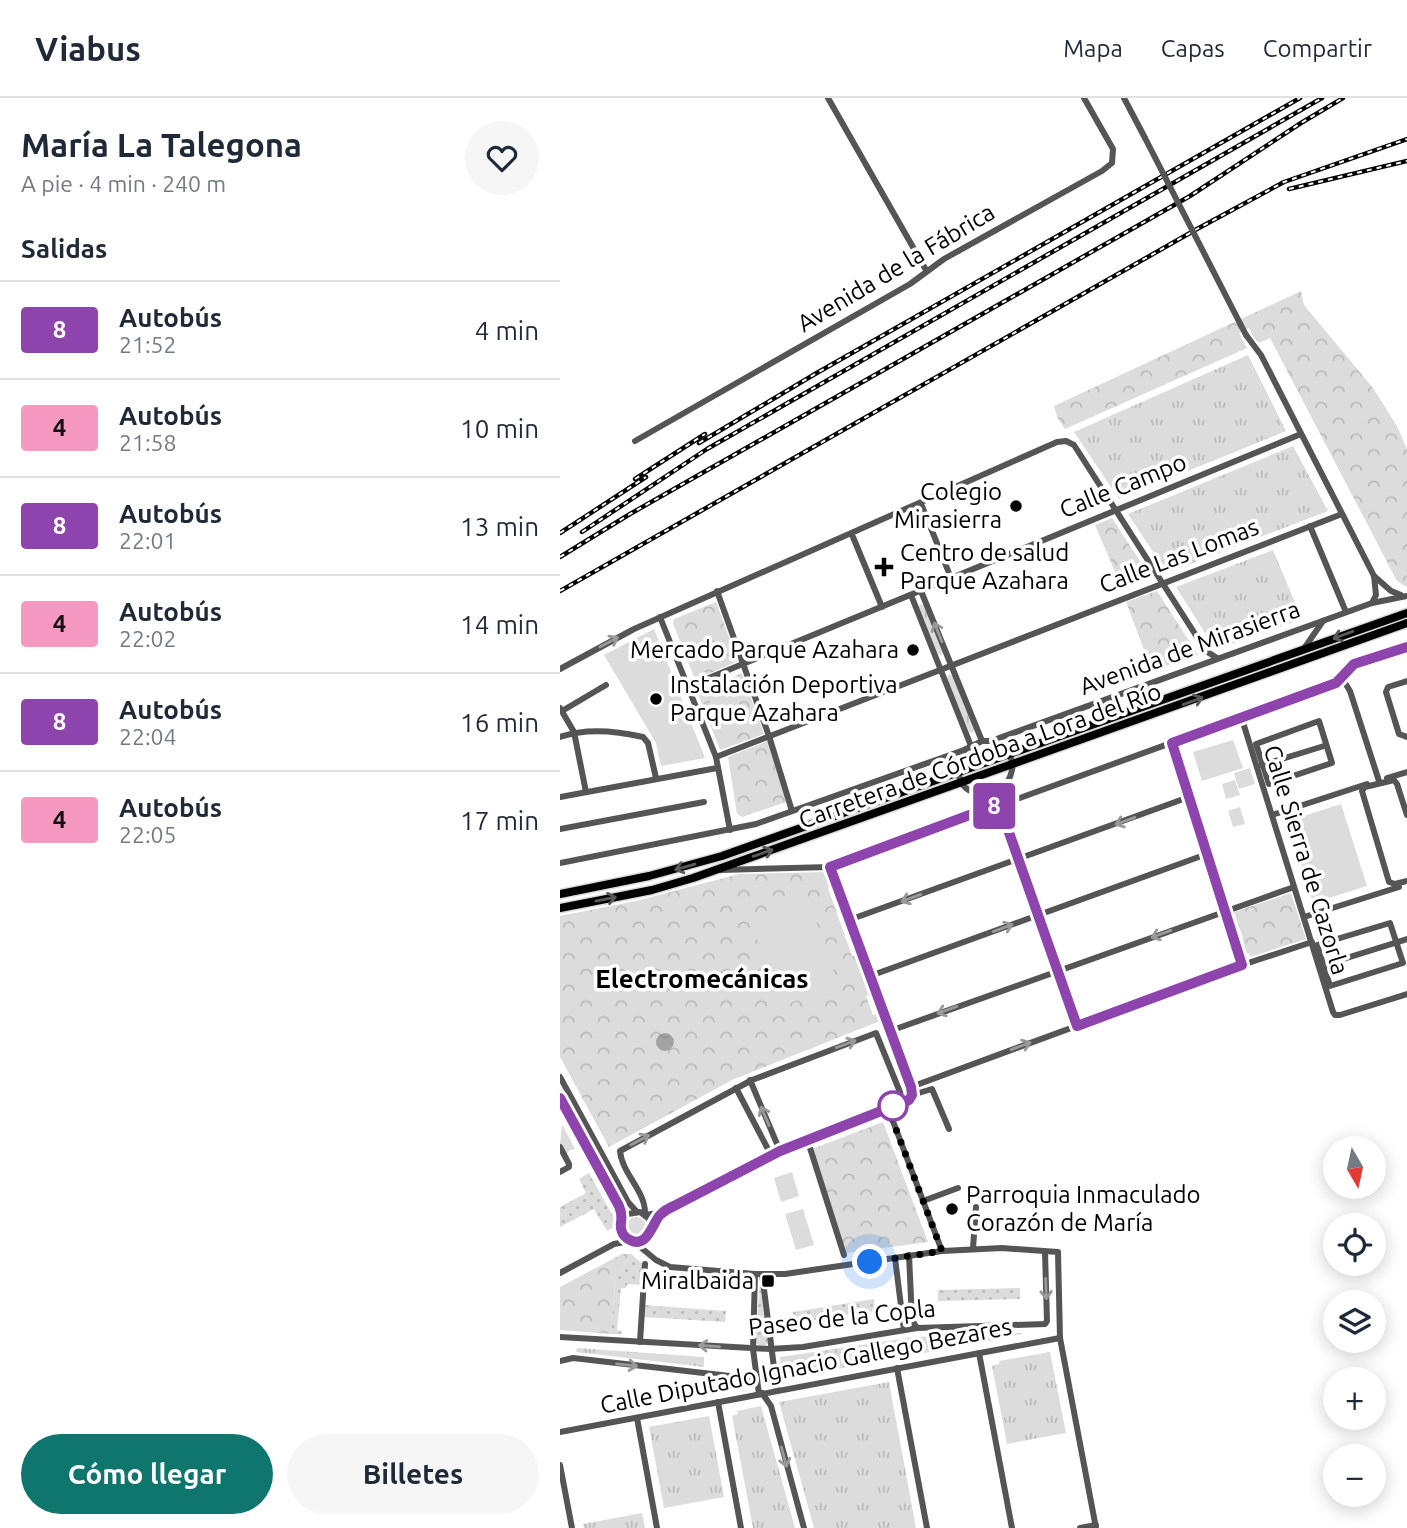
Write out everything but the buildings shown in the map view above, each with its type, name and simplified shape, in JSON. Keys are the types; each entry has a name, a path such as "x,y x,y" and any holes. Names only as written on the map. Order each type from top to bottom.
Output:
{"main road":[{"name":"Carretera de Córdoba a Lora del Río","path":"560,894 700,863 958,774 1407,613"},
{"name":"Carretera de Córdoba a Lora del Río","path":"560,908 660,888 716,870 1407,623"}],"street":[{"path":"828,98 926,270"},
{"name":"Avenida de la Fábrica","path":"635,441 910,284 926,270 1102,171 1112,163 1113,149 1084,98"},
{"path":"1124,98 1246,335 1261,355 1374,576 1391,591 1405,596"},
{"name":"Calle Campo","path":"687,687 1301,434"},
{"path":"560,669 660,617 1057,442 1066,441 1074,445 1206,651 1217,658"},
{"path":"922,506 951,578"},
{"name":"Calle Las Lomas","path":"716,757 1342,514"},
{"path":"1310,526 1346,612"},
{"path":"853,537 882,607"},
{"path":"1372,603 1376,595 1374,576"},
{"path":"921,591 982,741"},
{"path":"717,592 769,736 792,811"},
{"path":"560,860 730,830 792,811 967,748 982,741 991,741 1010,755 1013,765 1011,776 1004,788 995,794 985,795 970,791 962,783 958,774 967,748 911,595"},
{"name":"Avenida de Mirasierra","path":"991,741 1346,612 1405,596"},
{"path":"660,617 716,757 730,830"},
{"path":"1303,650 1323,621"},
{"path":"716,870 830,867 1336,683 1354,664 1407,647"},
{"path":"1202,663 1206,651"},
{"path":"1342,678 1350,691 1379,780"},
{"path":"1407,681 1388,687 1385,692 1399,734 1407,737"},
{"path":"586,792 574,732 561,709 606,685"},
{"name":"Calle Sierra de Cazorla","path":"1241,716 1260,766 1272,814 1322,966 1335,1015 1407,994"},
{"path":"1319,721 1332,763 1269,784 1260,766 1256,744 1319,721"},
{"path":"560,737 574,732 606,732 643,737 648,743 656,778"},
{"path":"1172,743 1242,965"},
{"path":"1260,766 1324,746"},
{"path":"560,797 717,768"},
{"path":"1272,814 1407,772"},
{"path":"1398,775 1407,805"},
{"path":"1407,815 1394,780 1362,791 1389,881 1395,884 1407,883"},
{"path":"1356,788 1387,890"},
{"path":"995,794 1077,1026"},
{"path":"849,920 1189,797"},
{"path":"560,829 704,802"},
{"path":"870,976 1207,854"},
{"path":"830,867 911,1091"},
{"path":"1304,917 1407,883"},
{"path":"890,1031 1294,887"},
{"path":"1390,923 1403,963 1330,986 1322,966 1318,946 1390,923"},
{"path":"1322,966 1407,940"},
{"path":"624,1218 662,1213 780,1151 904,1102 911,1091 933,1078 1312,942"},
{"path":"652,1257 643,1214 645,1203 622,1162 620,1151 750,1080 876,1033 904,1102"},
{"path":"560,1077 628,1202 643,1214"},
{"path":"750,1080 780,1151"},
{"path":"736,1088 771,1156"},
{"path":"911,1091 932,1089 949,1129"},
{"path":"560,1098 566,1118 624,1218 622,1232 614,1244"},
{"path":"888,1108 942,1251"},
{"path":"560,1147 569,1167 560,1172"},
{"path":"810,1148 844,1255"},
{"path":"923,1201 958,1188"},
{"path":"973,1248 976,1207"},
{"path":"560,1273 614,1244 641,1241 662,1213"},
{"path":"622,1232 652,1257 676,1269 759,1274 785,1274 973,1248 1058,1252 1060,1338 1096,1527 1080,1528"},
{"name":"Paseo de la Copla","path":"560,1337 770,1349 803,1347 917,1328 1045,1324 1045,1252"},
{"path":"909,1255 912,1320 917,1328"},
{"path":"895,1258 904,1330"},
{"path":"640,1342 645,1264"},
{"path":"759,1274 777,1391"},
{"path":"759,1274 752,1349 756,1379 761,1393 771,1406 804,1528"},
{"path":"903,1321 908,1325 912,1320"},
{"name":"Calle Diputado Ignacio Gallego Bezares","path":"560,1432 1060,1338"},
{"path":"979,1353 1012,1528"},
{"path":"560,1362 573,1359 756,1379"},
{"path":"897,1368 927,1528"},
{"path":"718,1402 741,1528"},
{"path":"636,1418 657,1528"},
{"path":"560,1465 572,1528"}],"green space":[{"path":"1301,291 1304,305 1373,388 1397,426 1407,449 1407,587 1397,581 1270,338 1259,343 1249,328 1239,333 1247,348 1065,429 1057,417 1054,406"},
{"path":"1248,355 1286,431 1119,499 1074,432"},
{"path":"1293,446 1328,511 1167,573 1128,514"},
{"path":"1112,518 1151,578 1122,588 1095,525"},
{"path":"1273,550 1302,619 1216,650 1176,587"},
{"path":"1157,591 1198,655 1152,671 1126,602"},
{"path":"716,602 738,661 697,679 673,623 674,619"},
{"path":"920,604 924,605 943,652 941,655 938,654"},
{"name":"Instalación Deportiva Parque Azahara","path":"654,629 705,758 661,766 656,743 604,655"},
{"path":"742,673 764,734 720,750 697,691"},
{"path":"949,674 953,676 975,730 973,733 969,732 947,678"},
{"path":"729,689 733,699 712,707 708,697"},
{"path":"1233,740 1243,768 1202,781 1193,752"},
{"path":"768,741 786,802 742,817 737,814 728,757"},
{"path":"1250,768 1255,784 1239,789 1234,773"},
{"path":"1235,780 1240,795 1226,799 1222,784"},
{"path":"1341,804 1367,886 1313,903 1288,821"},
{"path":"1240,807 1245,824 1233,827 1228,811"},
{"path":"825,872 852,956 857,956 870,994 866,996 873,1015 877,1014 880,1021 732,1080 609,1147 560,1057 560,916 636,901 739,874"},
{"path":"1291,893 1306,939 1250,957 1249,953 1245,954 1240,939 1243,938 1234,912"},
{"path":"807,896 839,985 781,1006 749,917"},
{"path":"883,1122 928,1242 845,1253 812,1149"},
{"path":"562,1124 575,1149 566,1154 560,1144"},
{"path":"792,1172 799,1196 781,1202 774,1178"},
{"path":"589,1173 614,1218 612,1228 607,1231 594,1209 560,1227 560,1207 586,1193 579,1179"},
{"path":"803,1209 814,1245 796,1250 785,1214"},
{"path":"636,1217 643,1220 646,1227 643,1234 636,1237 629,1234 626,1227 629,1220"},
{"path":"622,1254 631,1254 615,1283 611,1334 560,1330 560,1287"},
{"path":"631,1254 644,1265 642,1285 627,1284 626,1288 621,1288 617,1330 622,1331 622,1334 611,1334 615,1283"},
{"path":"760,1284 768,1344 761,1346 755,1343"},
{"path":"1020,1288 1020,1299 938,1301 938,1290"},
{"path":"874,1299 875,1311 795,1323 793,1312"},
{"path":"644,1305 726,1311 725,1322 644,1317"},
{"path":"1025,1333 782,1379 780,1357 915,1337"},
{"path":"577,1348 704,1357 704,1367 576,1352"},
{"path":"1050,1352 1066,1433 1007,1444 992,1366 999,1364 999,1361"},
{"path":"889,1382 916,1528 814,1528 779,1402"},
{"path":"761,1406 795,1528 753,1528 732,1416 738,1414 737,1411"},
{"path":"709,1416 724,1497 664,1508 649,1427"},
{"path":"642,1513 645,1528 584,1528 583,1524"}],"water":[{"path":"661,1033 669,1033 674,1042 672,1049 661,1051 656,1046 656,1038"}],"railway":[{"path":"699,443 1300,98"},
{"path":"582,532 707,449 1322,98"},
{"path":"560,557 630,514 1190,196 1343,98"},
{"path":"560,591 1284,182 1407,139"},
{"path":"1289,189 1407,161"},
{"path":"635,479 705,434"},
{"path":"560,533 646,477"}],"bus line":[{"name":"8","path":"560,1098 619,1206 624,1218 622,1232 630,1241 637,1242 645,1239 662,1213 674,1206 780,1151 909,1100 912,1095 911,1087 830,867 999,804 1077,1026 1242,965 1172,743 1336,683 1354,664 1407,647"}],"place":[{"name":"Colegio Mirasierra","path":"1016,506"},
{"name":"Centro de salud Parque Azahara","path":"884,567"},
{"name":"Mercado Parque Azahara","path":"913,650"},
{"name":"Instalación Deportiva Parque Azahara","path":"656,699"},
{"name":"Parroquia Inmaculado Corazón de María","path":"952,1209"},
{"name":"Miralbaida","path":"768,1281"}],"district":[{"name":"Electromecánicas","path":"702,979"}],"route":[{"path":"870,1262 942,1251 888,1108 893,1106"}]}
